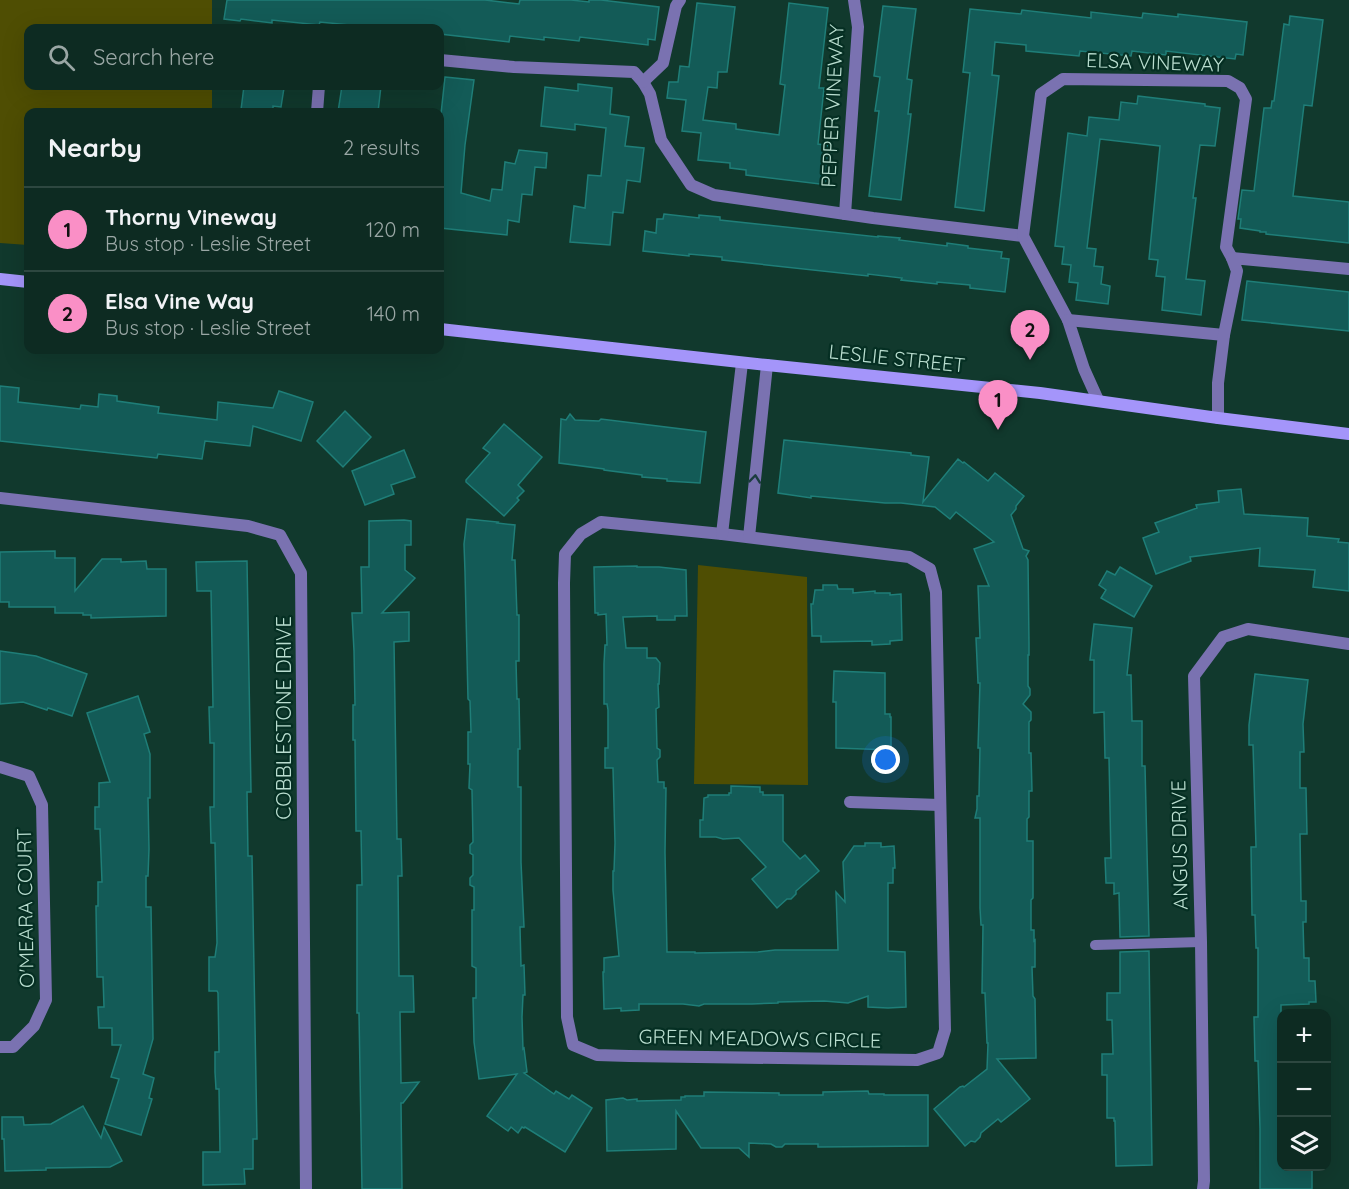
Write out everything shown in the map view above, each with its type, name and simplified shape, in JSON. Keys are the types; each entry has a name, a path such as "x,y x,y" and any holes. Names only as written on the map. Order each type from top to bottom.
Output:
{"main road":[{"path":"0,279 24,282"},
{"name":"LESLIE STREET","path":"444,328 742,363 924,380 1098,400 1349,434"}],"street":[{"path":"643,82 663,63 676,6 680,0"},
{"name":"PEPPER VINEWAY","path":"845,214 858,27 854,0"},
{"path":"444,60 514,68 634,72 650,94 661,140 690,185 714,195 1023,236 1068,320 1084,369 1098,400"},
{"name":"ELSA VINEWAY","path":"1023,236 1041,94 1064,79 1228,81 1240,88 1246,99 1226,247 1232,258"},
{"path":"317,108 320,90"},
{"path":"1218,418 1218,383 1224,335 1237,271 1232,258 1349,269"},
{"path":"1068,320 1224,335"},
{"path":"722,534 742,363"},
{"path":"748,537 767,365"},
{"name":"COBBLESTONE DRIVE","path":"0,498 248,526 280,535 301,573 306,1189"},
{"name":"GREEN MEADOWS CIRCLE","path":"601,522 748,537 909,557 930,569 936,592 945,1030 938,1053 916,1060 629,1056 597,1054 573,1045 567,1017 565,554 581,534 601,522"},
{"name":"ANGUS DRIVE","path":"1203,1189 1201,942 1194,676 1223,637 1248,629 1349,644"},
{"name":"O'MEARA COURT","path":"0,767 29,776 42,805 46,1000 34,1026 13,1047 0,1047"},
{"path":"850,802 940,805"}],"lane":[{"path":"1095,945 1201,942"}],"shaded area":[{"path":"0,0 212,0 212,24 24,24 24,90 212,90 212,108 24,108 24,245 0,243"},
{"path":"698,565 807,577 808,785 694,784"}],"building":[{"path":"227,0 485,0 519,4 520,0 589,2 589,0 601,0 659,7 655,40 648,39 648,45 580,37 579,41 510,36 509,42 444,34 444,24 320,22 319,24 310,24 272,20 272,23 224,19"},
{"path":"697,3 735,7 727,72 718,72 717,88 708,87 703,120 736,124 736,129 779,135 785,85 780,84 789,3 828,8 819,88 824,88 818,144 832,146 828,185 746,175 746,170 730,168 730,163 698,160 701,133 682,131 686,100 667,98 669,82 678,82 680,66 689,67"},
{"path":"883,6 916,9 907,79 912,80 908,114 911,114 901,200 869,196 879,111 875,111 880,77 874,76"},
{"path":"970,9 1021,14 1022,10 1091,18 1091,12 1142,18 1143,13 1178,17 1178,14 1247,22 1243,55 1236,54 1235,59 1166,51 1166,55 1132,51 1131,56 1080,51 1079,56 1026,51 1026,45 995,42 992,75 999,76 984,211 955,207 970,73 963,72"},
{"path":"1290,16 1323,20 1312,106 1304,105 1293,196 1349,202 1349,243 1266,234 1266,232 1240,228 1241,219 1238,219 1242,190 1254,191 1264,108 1271,108 1272,101 1274,101 1284,24 1289,25"},
{"path":"445,77 474,80 461,193 490,201 492,189 502,190 505,162 515,164 519,150 547,153 546,168 535,167 532,195 522,194 519,222 508,220 507,235 444,228 444,108 442,108"},
{"path":"578,84 612,88 610,114 629,117 625,146 644,148 640,182 627,180 623,213 613,212 610,245 570,242 574,206 585,208 588,175 601,176 606,128 575,124 575,130 541,126 545,87 578,91"},
{"path":"244,90 284,90 281,107 241,108"},
{"path":"341,90 381,90 378,108 339,108"},
{"path":"1138,96 1220,108 1215,146 1200,145 1193,198 1196,198 1186,279 1205,281 1201,315 1162,310 1165,277 1156,276 1158,260 1149,259 1160,146 1100,139 1087,248 1096,249 1094,266 1103,267 1101,284 1110,286 1108,304 1076,300 1078,283 1069,282 1071,265 1062,264 1064,247 1055,246 1068,133 1087,136 1089,117 1119,120 1121,102 1137,104"},
{"path":"664,214 699,218 699,215 720,217 720,220 900,238 899,240 947,246 947,243 1002,252 1001,258 1009,259 1005,292 970,288 970,285 937,282 937,284 868,274 868,276 722,260 722,257 643,251 645,231 656,233 657,219 663,219"},
{"path":"1247,281 1349,292 1349,331 1242,320"},
{"path":"0,386 19,388 18,402 80,409 81,405 98,407 99,394 117,396 117,401 159,407 158,413 217,420 218,402 273,408 279,391 313,402 301,441 253,426 250,446 205,441 202,459 158,454 157,458 0,441"},
{"path":"345,411 371,437 343,467 317,441"},
{"path":"570,414 575,420 599,421 601,419 706,432 700,483 667,481 667,479 559,463 561,419 566,420"},
{"path":"504,424 542,457 518,485 524,491 504,516 466,480 490,453 483,448"},
{"path":"784,440 911,453 911,455 929,457 923,502 958,459 988,481 995,473 1024,496 1011,515 1023,549 1029,551 1026,556 1028,560 1028,686 1030,695 1023,704 1031,712 1029,753 1031,753 1032,791 1029,791 1027,841 1033,841 1031,930 1034,930 1035,940 1035,967 1032,967 1036,1058 997,1059 1030,1099 1001,1122 998,1119 981,1133 975,1142 971,1141 965,1146 934,1109 960,1087 964,1087 987,1069 985,993 982,993 980,818 975,818 977,796 979,796 980,748 978,748 980,683 978,683 976,638 980,638 978,586 989,586 974,549 994,542 956,512 950,519 935,507 811,496 811,498 778,493"},
{"path":"404,450 415,477 391,485 394,494 365,505 352,471"},
{"path":"1241,489 1244,514 1308,518 1307,536 1339,539 1338,542 1349,543 1349,591 1313,587 1315,570 1259,566 1260,548 1190,557 1191,561 1156,574 1143,538 1159,532 1155,523 1197,508 1196,505 1219,502 1218,491"},
{"path":"467,519 515,525 512,560 515,560 517,615 519,615 519,661 516,661 517,699 519,699 518,787 521,787 524,927 520,927 521,966 524,965 525,995 523,995 522,1017 523,1049 527,1072 524,1073 554,1094 556,1091 569,1099 572,1095 592,1108 565,1152 525,1127 522,1127 518,1133 511,1127 508,1131 487,1116 517,1074 479,1079 474,1042 473,998 476,998 476,968 472,966 474,887 470,885 470,878 473,875 473,855 470,853 470,845 473,842 472,790 469,788 470,764 468,764 468,732 471,732 464,544"},
{"path":"369,521 411,521 411,545 405,545 405,570 415,578 382,613 409,612 409,641 394,642 397,839 401,839 402,876 398,876 399,976 413,976 414,1012 400,1012 401,1083 419,1082 401,1103 402,1189 362,1189 359,1013 357,1013 357,885 362,885 361,831 356,831 352,613 362,613 361,567 369,567"},
{"path":"55,551 55,558 75,558 75,591 102,559 121,559 121,562 146,561 147,569 166,569 166,616 91,618 91,615 83,615 83,613 55,613 55,607 9,607 9,602 0,602 0,552"},
{"path":"247,561 251,792 247,792 248,856 252,856 257,1139 253,1139 253,1169 244,1169 245,1184 203,1185 203,1152 220,1152 219,1089 216,1089 215,1072 215,1052 219,1052 218,993 209,991 209,957 215,957 217,943 215,843 211,843 210,807 214,807 214,743 210,743 209,707 213,707 211,591 197,591 196,562"},
{"path":"637,566 686,570 687,616 675,616 675,620 657,620 657,616 623,617 626,648 647,648 647,658 656,658 660,663 659,707 656,709 657,748 660,750 660,757 657,760 658,782 664,782 664,788 666,788 667,952 838,950 836,892 845,902 843,862 854,846 881,843 881,847 894,846 893,883 888,883 888,951 905,952 906,1007 868,1007 868,996 848,1003 824,1001 699,1006 639,1004 639,1010 604,1009 604,958 619,956 613,890 615,843 613,768 605,768 605,748 608,748 608,710 607,704 604,704 606,614 595,613 594,567"},
{"path":"1120,567 1152,586 1134,617 1101,598 1106,590 1099,585 1107,571 1115,575"},
{"path":"823,585 837,585 838,589 853,589 853,593 875,591 875,593 890,593 890,595 901,594 902,640 890,641 890,644 872,645 872,641 821,642 821,636 812,636 811,604 813,604 815,590 823,590"},
{"path":"1094,624 1132,628 1127,675 1131,675 1132,721 1142,721 1149,936 1120,937 1119,893 1114,894 1114,883 1106,883 1105,858 1111,858 1109,758 1105,758 1104,712 1094,713 1094,660 1090,660"},
{"path":"0,651 36,656 87,674 72,716 23,702 0,704"},
{"path":"834,671 885,673 885,714 890,714 891,717 891,750 836,748 836,702 833,702"},
{"path":"1255,674 1308,680 1303,724 1304,752 1300,752 1300,788 1306,788 1307,834 1300,834 1301,901 1306,901 1306,922 1303,922 1304,958 1309,958 1309,981 1315,981 1316,1002 1281,1005 1281,1009 1277,1009 1277,1171 1312,1171 1312,1189 1260,1189 1258,1061 1255,1061 1254,1017 1258,1017 1258,948 1256,948 1255,915 1252,915 1251,847 1256,847 1253,745 1249,745"},
{"path":"138,696 150,732 144,734 150,754 146,907 151,907 153,1039 143,1074 154,1078 149,1098 152,1099 141,1135 105,1124 119,1079 111,1077 121,1045 112,1045 112,1028 99,1028 98,1007 104,1007 103,977 97,977 96,906 98,906 98,882 102,882 100,829 95,829 95,807 99,807 99,783 110,782 87,713"},
{"path":"731,786 760,787 763,795 783,795 783,841 800,859 805,855 819,871 796,891 791,899 787,899 777,908 752,879 766,867 739,838 700,837 704,798 708,795 729,795"},
{"path":"1149,951 1152,1165 1116,1166 1115,1121 1114,1118 1107,1118 1107,1075 1102,1075 1102,1054 1113,1054 1112,1020 1107,1020 1107,993 1120,993 1120,952"},
{"path":"868,1091 869,1094 884,1095 928,1095 928,1146 818,1147 818,1144 785,1144 782,1147 776,1147 771,1144 749,1143 749,1157 739,1148 701,1148 676,1111 676,1149 607,1151 606,1100 623,1098 637,1099 637,1101 681,1100 681,1097 685,1096 704,1096 704,1092 823,1095 823,1092"},
{"path":"83,1106 101,1138 104,1127 122,1161 110,1167 5,1171 2,1117 23,1117 24,1125 51,1124"}],"place":[{"name":"Elsa Vine Way","path":"1030,360"},
{"name":"Thorny Vineway","path":"998,430"}]}
